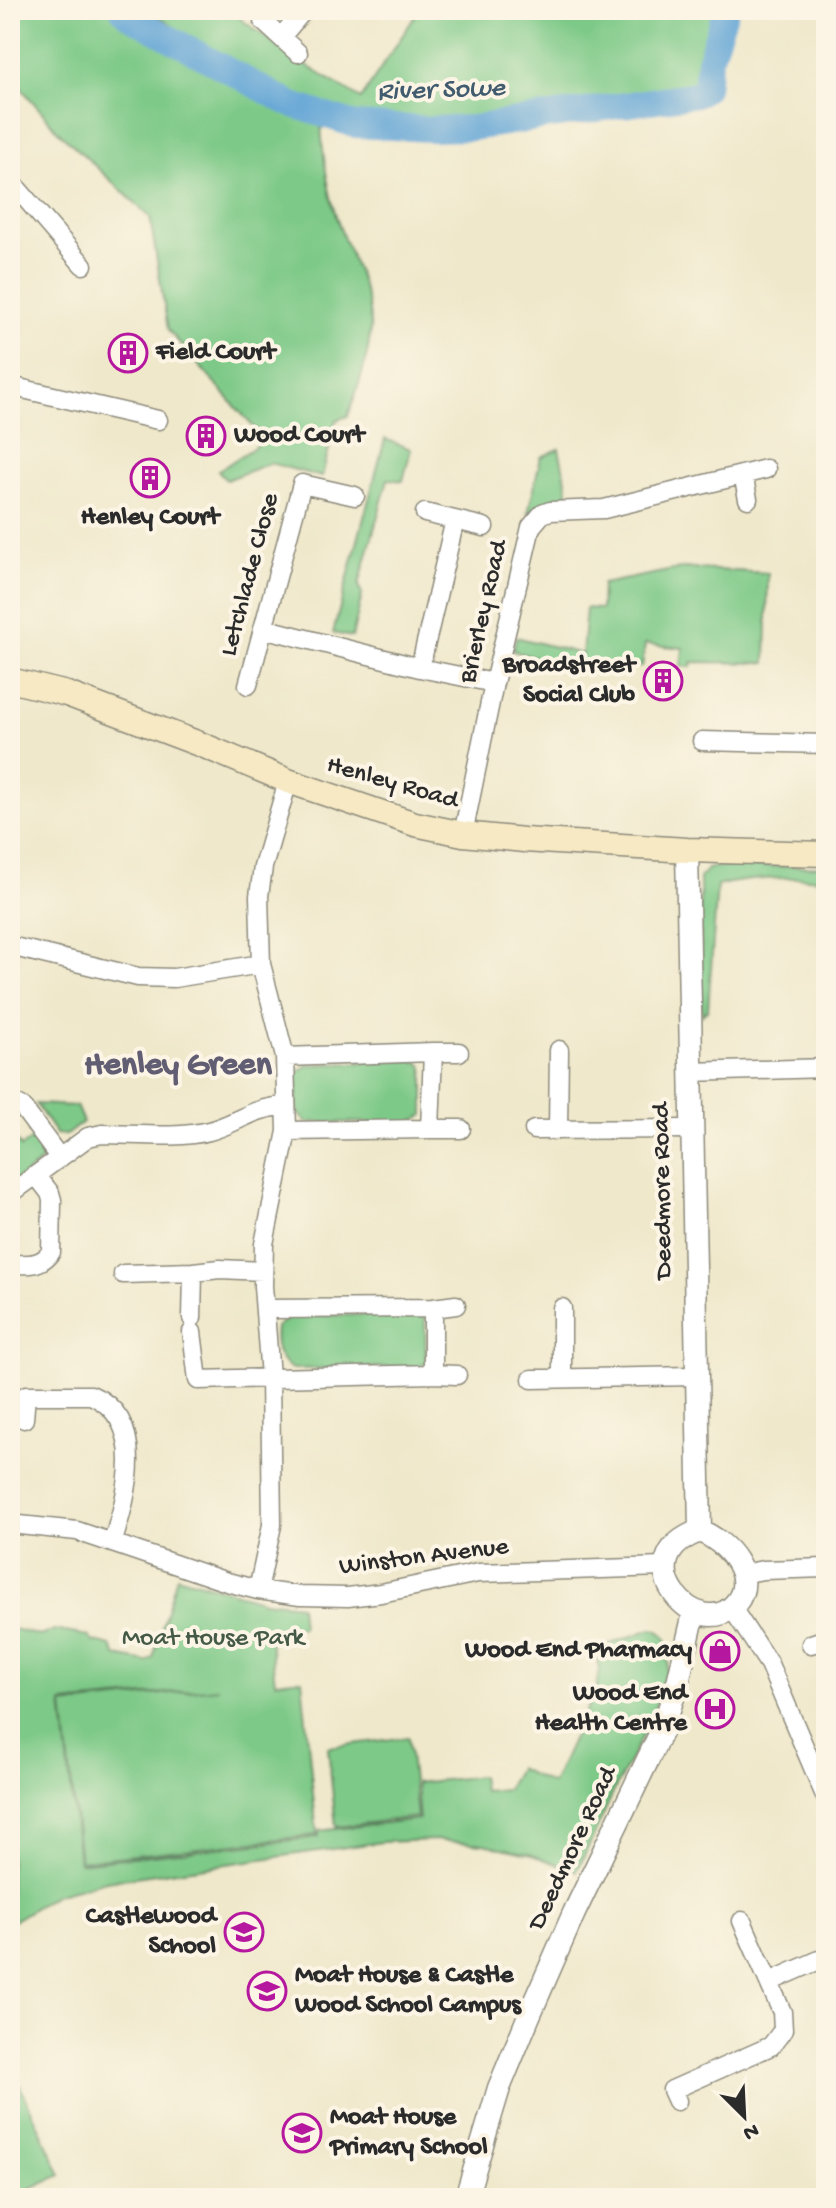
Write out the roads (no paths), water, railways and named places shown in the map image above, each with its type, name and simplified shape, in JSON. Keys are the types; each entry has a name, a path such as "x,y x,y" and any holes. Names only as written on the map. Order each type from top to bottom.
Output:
{"main road":[{"name":"Henley Road","path":"10,680 67,694 288,781 415,824 463,834 687,850 826,854"}],"street":[{"path":"281,37 304,10"},
{"path":"263,21 298,53"},
{"path":"10,180 83,265"},
{"path":"10,386 158,420"},
{"name":"Brierley Road","path":"463,834 531,527 542,514 557,509 604,509 766,469"},
{"path":"743,475 748,499"},
{"name":"Letchlade Close","path":"248,685 302,484 355,496"},
{"path":"425,513 484,527"},
{"path":"420,668 455,520"},
{"path":"263,628 420,668 494,683"},
{"path":"702,741 826,744"},
{"path":"258,1590 272,1525 270,1377 263,1271 266,1227 287,1131 285,1057 261,964 258,922 263,867 288,781"},
{"name":"Deedmore Road","path":"687,850 700,1531"},
{"path":"10,946 138,977 157,978 261,964"},
{"path":"558,1130 559,1050"},
{"path":"430,1129 433,1052"},
{"path":"285,1057 459,1052"},
{"path":"690,1072 826,1068"},
{"path":"10,1101 23,1108 59,1157"},
{"path":"10,1194 88,1137 102,1134 197,1134 223,1126 258,1109 286,1106"},
{"path":"287,1131 461,1129"},
{"path":"534,1130 692,1129"},
{"path":"10,1264 37,1264 51,1252 52,1200 36,1175"},
{"path":"123,1274 220,1269 263,1271"},
{"path":"193,1272 192,1325 198,1380 457,1375"},
{"path":"265,1309 433,1308 456,1305"},
{"path":"433,1308 433,1374"},
{"path":"562,1308 562,1378"},
{"path":"532,1379 695,1376"},
{"path":"24,1419 18,1395 91,1395 116,1416 127,1442 130,1471 113,1541"},
{"name":"Winston Avenue","path":"10,1524 77,1531 258,1590 300,1596 348,1597 478,1573 664,1567"},
{"path":"700,1531 719,1541 738,1564 744,1586 732,1608 712,1616 694,1613 666,1581 664,1567 668,1555 678,1543 700,1531"},
{"path":"742,1574 763,1570 826,1568"},
{"path":"732,1608 769,1664 826,1798"},
{"name":"Deedmore Road","path":"466,2198 499,2088 528,2018 574,1913 663,1728 678,1682 694,1613"},
{"path":"677,2101 672,2090 771,2046 783,2030 784,2018 742,1921"},
{"path":"769,1982 826,1957"}],"waterway":[{"name":"River Sowe","path":"123,10 290,104 355,125 429,129 472,128 697,94 706,88 709,61 726,10"}],"place":[{"name":"Field Court","path":"128,353"},
{"name":"Wood Court","path":"206,436"},
{"name":"Henley Court","path":"150,478"},
{"name":"Broadstreet Social Club","path":"663,681"},
{"name":"Wood End Pharmacy","path":"720,1651"},
{"name":"Wood End Health Centre","path":"715,1709"},
{"name":"Castlewood School","path":"244,1932"},
{"name":"Moat House & Castle Wood School Campus","path":"267,1991"},
{"name":"Moat House Primary School","path":"302,2133"}],"district":[{"name":"Henley Green","path":"178,1067"}],"park label":[{"name":"Moat House Park","path":"213,1639"}]}
